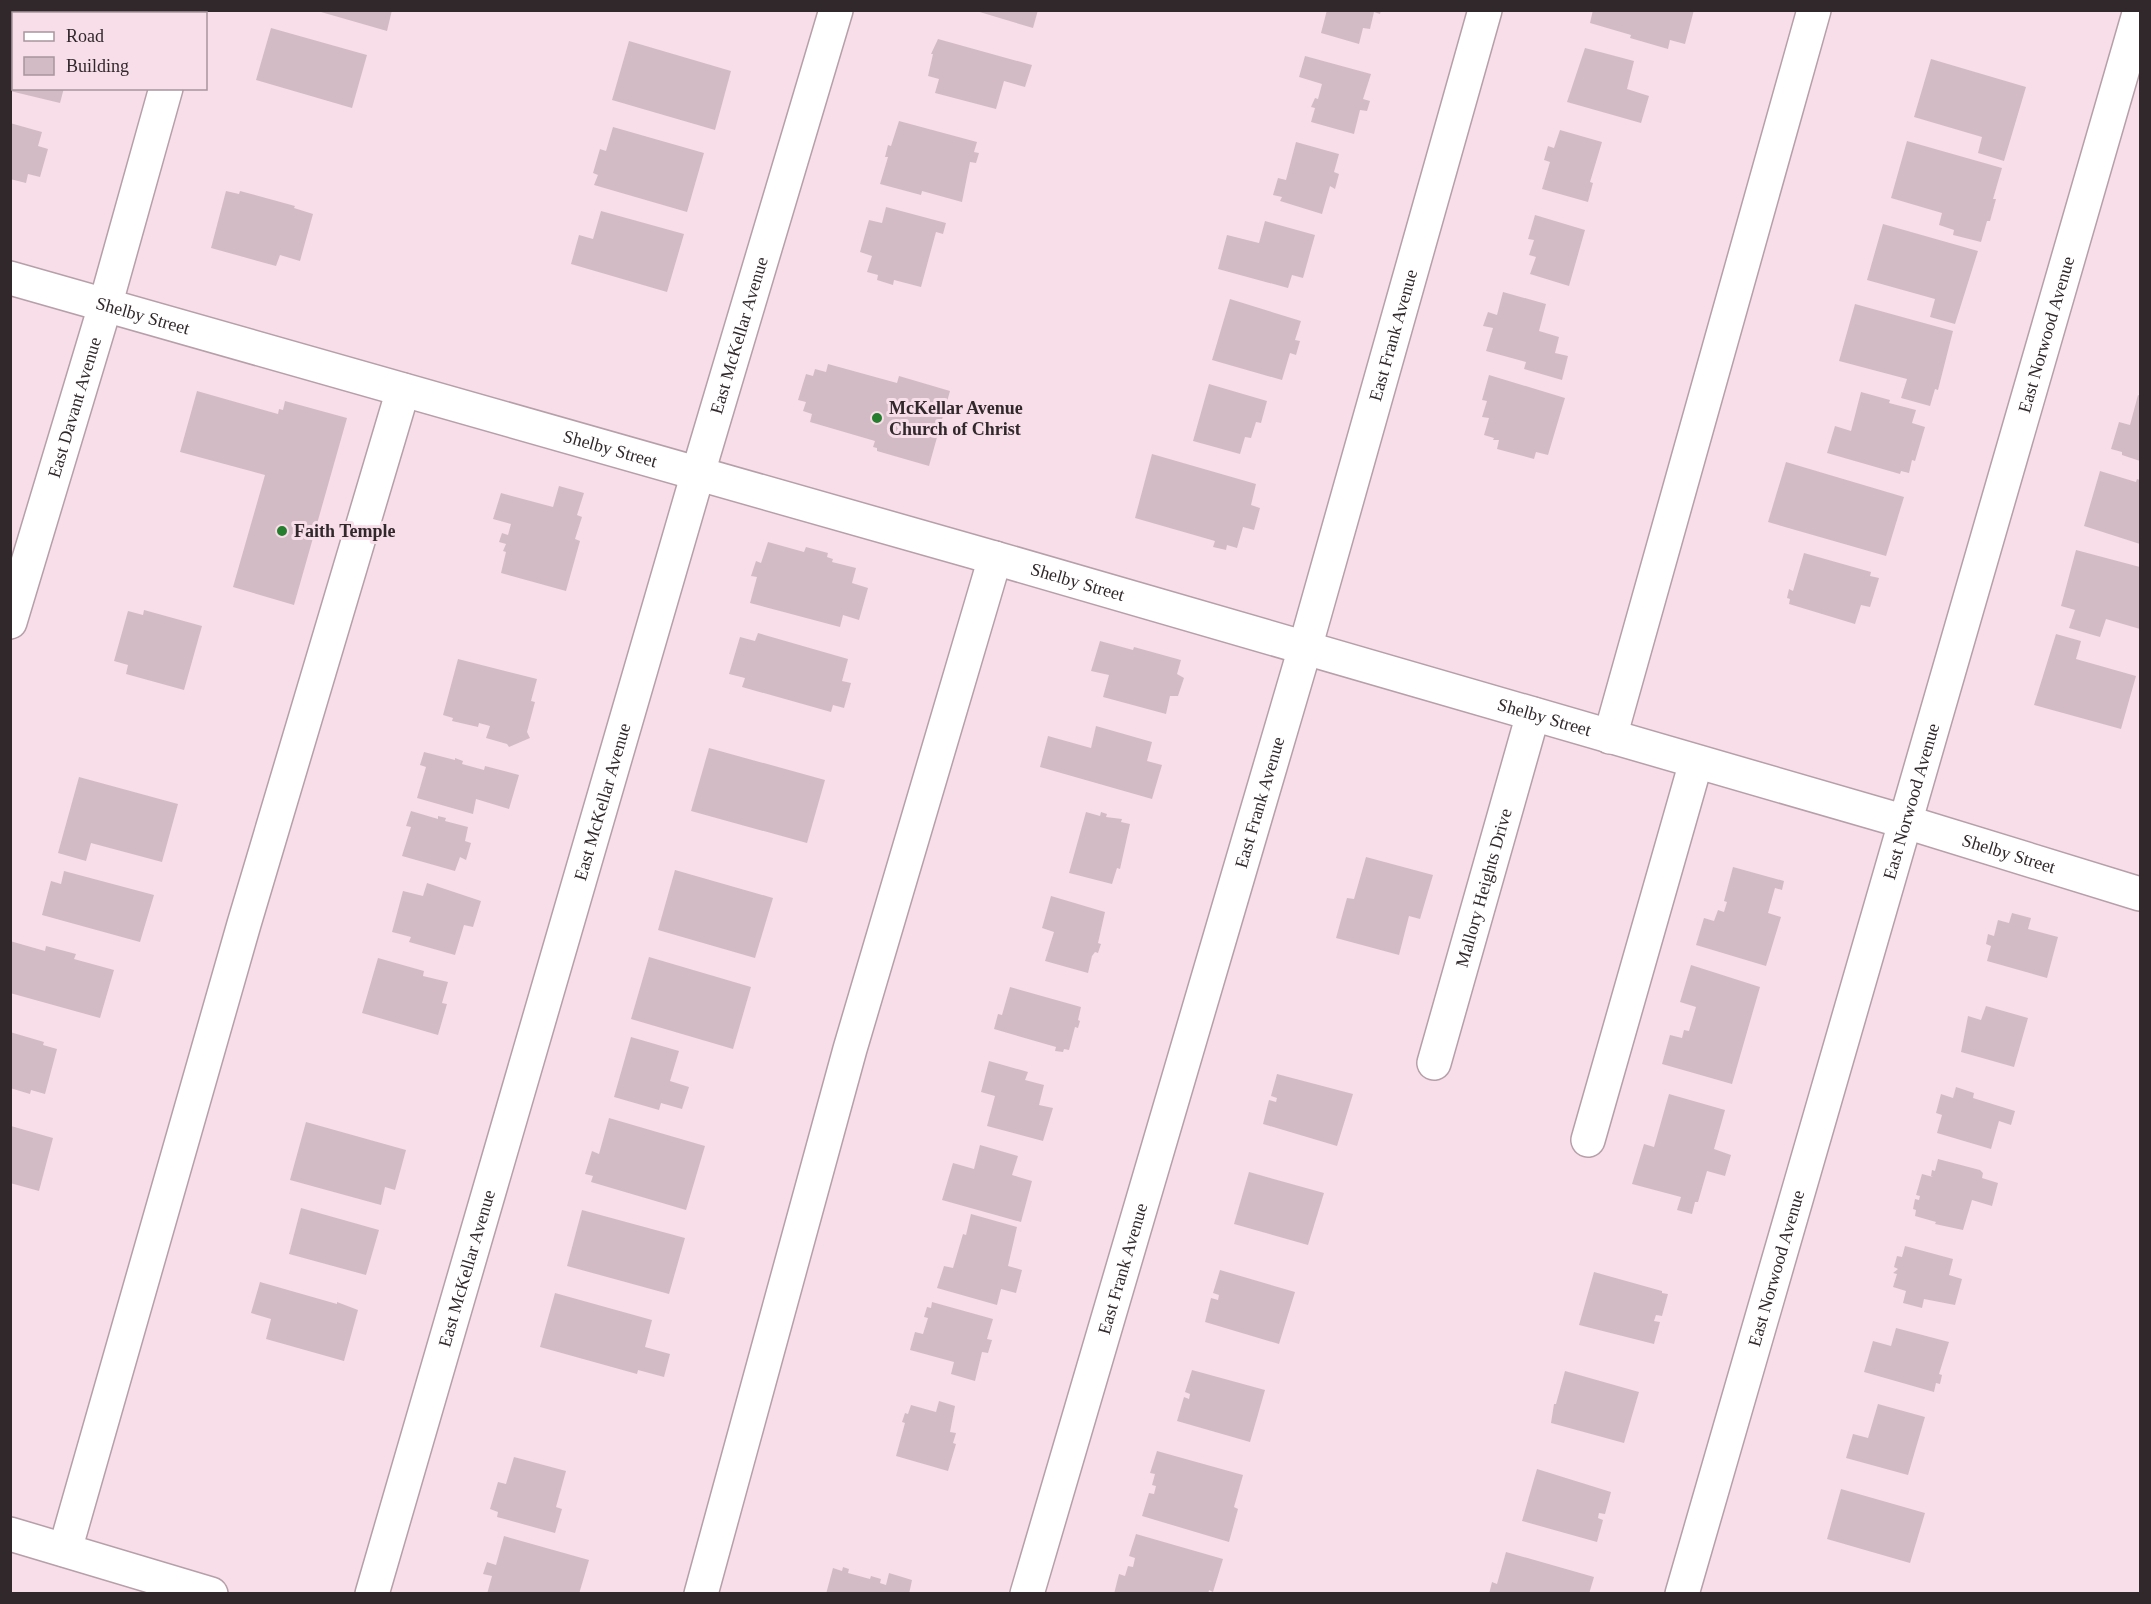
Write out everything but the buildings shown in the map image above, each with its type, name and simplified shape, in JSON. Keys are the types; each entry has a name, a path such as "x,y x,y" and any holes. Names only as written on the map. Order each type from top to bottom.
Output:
{"street":[{"name":"East McKellar Avenue","path":"372,1593 698,472 836,10"},
{"name":"East Frank Avenue","path":"1027,1593 1305,648 1485,10"},
{"path":"1610,737 1814,10"},
{"name":"East Norwood Avenue","path":"1682,1593 2140,10"},
{"name":"East Davant Avenue","path":"10,622 105,306 165,90"},
{"name":"Shelby Street","path":"10,278 698,472 1906,822 2140,894"},
{"path":"65,1550 250,903 403,390"},
{"path":"701,1593 850,1049 995,558"},
{"name":"Mallory Heights Drive","path":"1434,1063 1533,714"},
{"path":"1588,1140 1696,762"},
{"path":"10,1534 211,1593"}],"place":[{"name":"McKellar Avenue Church of Christ","path":"877,418"},
{"name":"Faith Temple","path":"282,531"}]}
